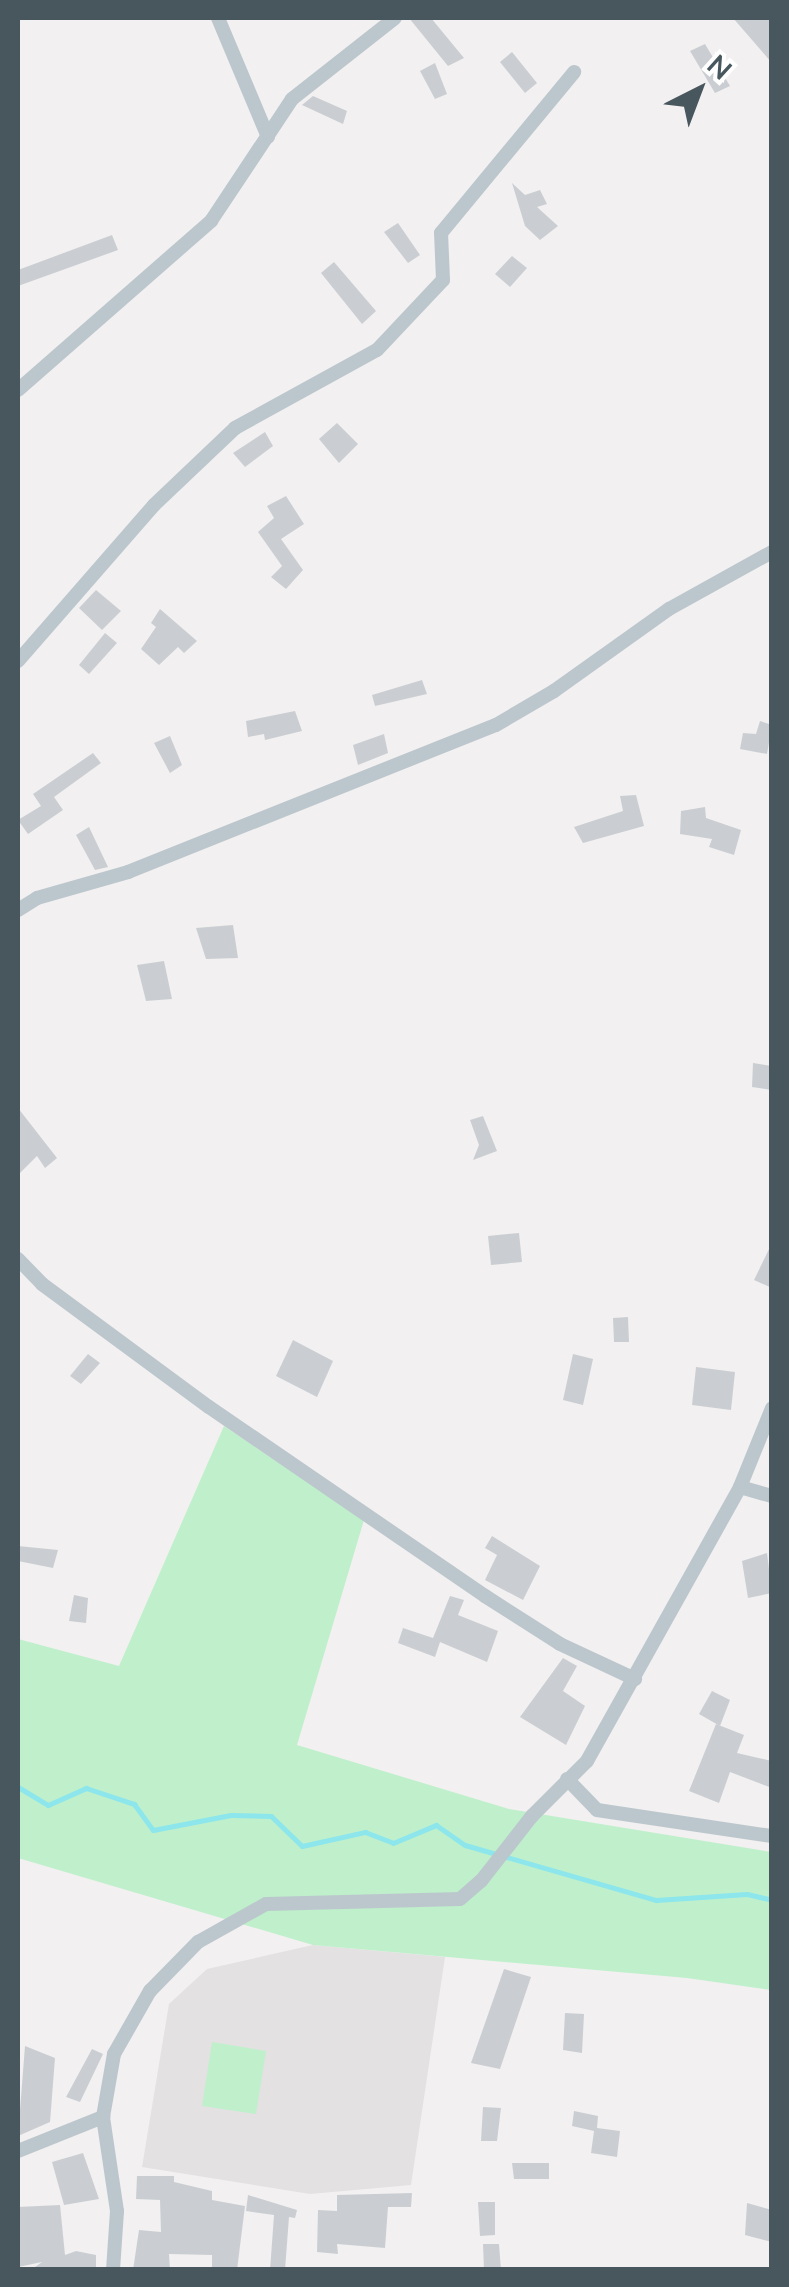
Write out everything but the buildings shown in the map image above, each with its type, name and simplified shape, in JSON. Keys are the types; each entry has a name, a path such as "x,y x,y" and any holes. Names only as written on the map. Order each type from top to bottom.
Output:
{"street":[{"path":"218,18 268,137"},
{"path":"18,390 211,221 292,99 395,18"},
{"path":"18,661 154,505 235,428 377,350 442,280 441,232 574,72"},
{"path":"18,910 37,898 128,872 496,725 554,691 669,609 772,552"},
{"path":"18,1258 42,1284 209,1407 485,1596 560,1644 635,1679"},
{"path":"114,2270 117,2211 104,2117 114,2054 150,1991 198,1942 266,1904 432,1902 460,1898 482,1881 532,1816 587,1761 740,1487 772,1408"},
{"path":"740,1487 772,1496"},
{"path":"567,1779 597,1810 772,1836"},
{"path":"18,2151 104,2117"}],"shaded area":[{"path":"313,1945 445,1957 411,2185 310,2194 142,2167 169,2004 207,1969"}],"green space":[{"path":"224,1426 364,1520 297,1745 509,1809 771,1852 771,1990 687,1978 313,1945 18,1858 18,1639 119,1666"},
{"path":"212,2042 266,2051 256,2114 202,2106"}],"waterway":[{"path":"18,1787 48,1805 86,1788 134,1804 153,1830 231,1815 271,1816 302,1846 365,1832 393,1843 436,1825 465,1845 656,1900 747,1894 772,1900"}]}
